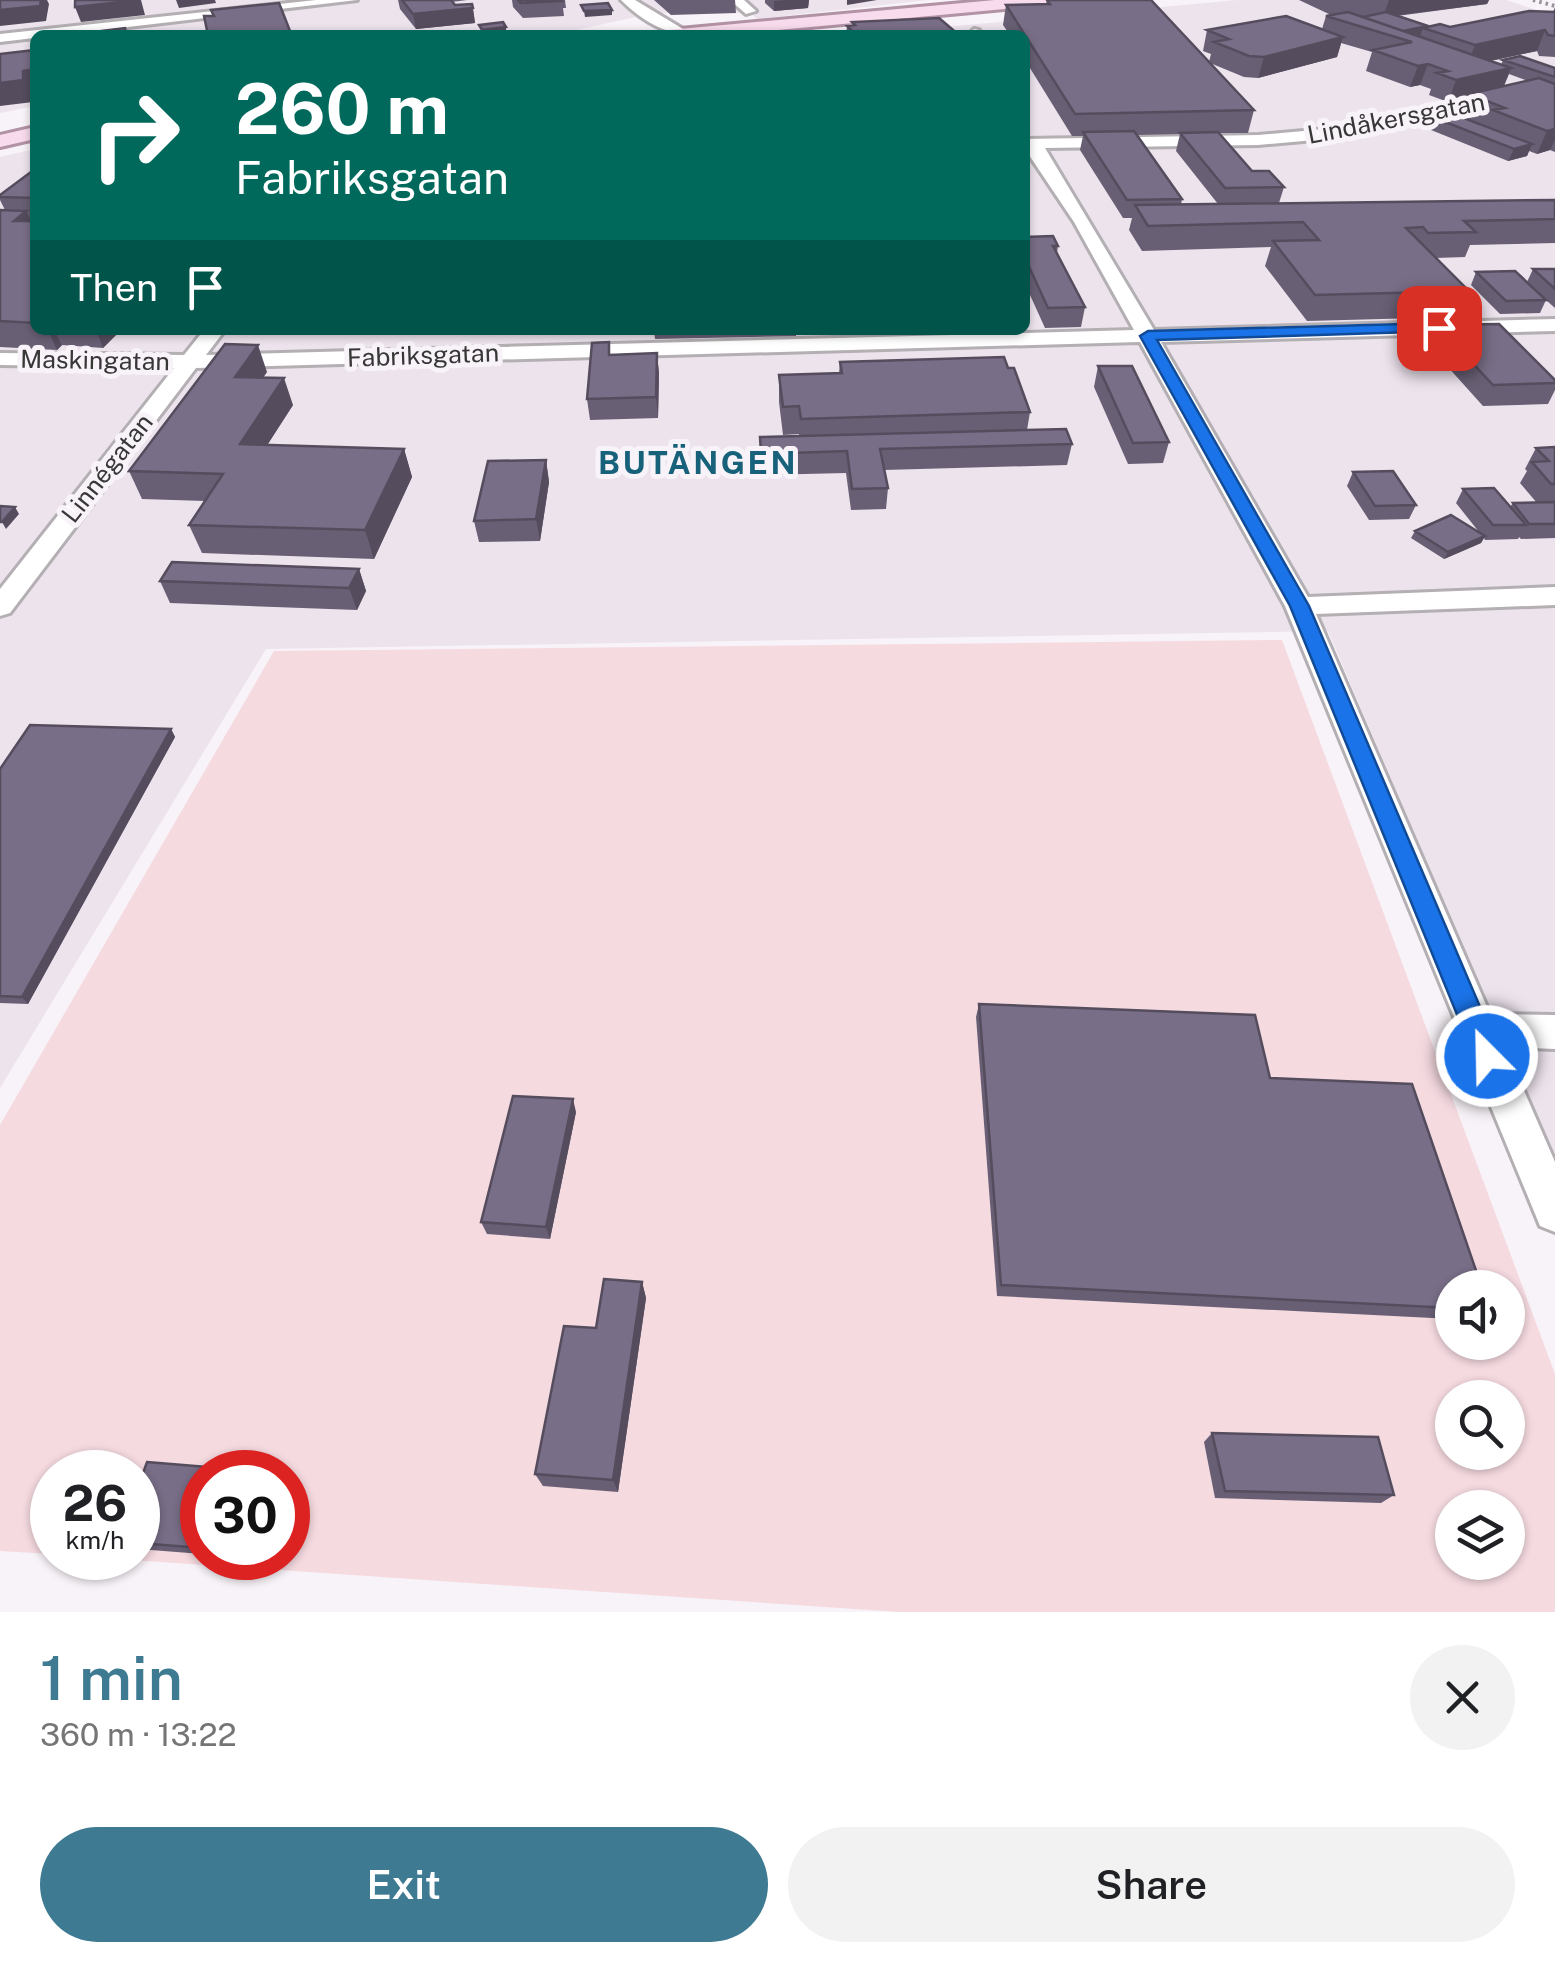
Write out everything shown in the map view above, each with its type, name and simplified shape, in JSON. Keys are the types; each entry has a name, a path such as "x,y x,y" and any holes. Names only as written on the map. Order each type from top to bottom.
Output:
{"main road":[{"path":"733,30 1056,3"},
{"path":"803,30 1056,3"},
{"path":"0,141 30,134"}],"street":[{"path":"74,30 351,0"},
{"path":"627,0 656,30"},
{"path":"736,0 750,11"},
{"path":"646,16 676,30"},
{"path":"0,38 30,35"},
{"name":"Lindåkersgatan","path":"1037,141 1258,140 1337,133 1526,92 1499,82"},
{"path":"1037,141 1056,184 1084,222"},
{"path":"1037,141 1299,606 1555,1211"},
{"path":"1030,168 1056,184"},
{"name":"Fabriksgatan","path":"190,362 1555,325"},
{"name":"Linnégatan","path":"0,607 211,335"},
{"name":"Maskingatan","path":"0,359 190,362"},
{"path":"1299,606 1555,596"},
{"path":"1477,1030 1555,1032"}],"shaded area":[{"path":"0,0 72,0 73,4 111,0 928,0 757,19 751,13 654,13 576,30 30,30 30,107 0,113"},
{"path":"1237,0 1506,0 1555,16 1555,1165 1328,631 266,649 0,1088 0,157 30,150 30,335 1030,335 1030,30 912,30"},
{"path":"1282,640 1516,1270 1435,1270 1435,1360 1525,1360 1525,1293 1555,1374 1555,1612 899,1612 310,1572 310,1450 180,1450 180,1563 160,1562 160,1450 30,1450 30,1553 0,1551 0,1125 274,651"}],"building":[{"path":"0,0 41,0 40,6 0,10"},
{"path":"75,0 140,0 75,7"},
{"path":"402,0 451,0 455,5 472,4 473,8 413,14"},
{"path":"518,0 561,0 562,1 521,3"},
{"path":"1047,0 1151,0 1254,110 1075,114 1030,43 1030,30 1022,30 1006,5 1050,4"},
{"path":"279,3 290,30 207,30 204,16 214,16 211,10"},
{"path":"608,3 612,10 584,11 581,5"},
{"path":"1529,11 1555,12 1555,36 1545,30 1475,45 1423,28 1440,24 1450,27"},
{"path":"1348,12 1511,68 1456,80 1437,73 1448,71 1428,64 1418,66 1373,50 1412,42 1326,16"},
{"path":"1386,12 1428,26 1403,31 1363,17"},
{"path":"1286,16 1343,37 1264,57 1249,56 1214,42 1229,39 1207,30"},
{"path":"939,18 953,30 851,30 847,26 855,25 852,22"},
{"path":"503,22 506,27 482,30 479,25"},
{"path":"30,51 30,70 23,71 23,80 0,83 0,54"},
{"path":"1520,56 1555,68 1555,77 1503,60"},
{"path":"1539,78 1555,84 1555,129 1547,131 1493,110 1505,108 1469,94"},
{"path":"1453,114 1532,144 1514,149 1435,118"},
{"path":"1134,131 1182,199 1127,200 1083,132"},
{"path":"1218,132 1252,171 1269,171 1284,187 1225,188 1180,133"},
{"path":"30,173 30,198 0,195"},
{"path":"1555,200 1555,219 1464,221 1476,232 1428,233 1423,227 1406,228 1469,291 1315,295 1273,241 1319,240 1303,222 1148,226 1135,205"},
{"path":"0,210 26,211 14,221 30,221 30,323 0,321"},
{"path":"1053,236 1058,246 1053,246 1085,307 1048,308 1030,269 1030,237"},
{"path":"1533,269 1555,269 1555,289"},
{"path":"1515,271 1546,300 1506,301 1476,272"},
{"path":"1499,324 1555,383 1493,385 1437,325"},
{"path":"609,342 609,355 657,353 656,397 587,399 592,343"},
{"path":"225,344 258,345 235,377 284,378 240,444 404,449 365,530 189,525 223,474 129,471"},
{"path":"1004,357 1008,368 1014,368 1030,412 801,419 799,406 783,407 779,375 842,373 840,362"},
{"path":"1098,366 1132,366 1169,442 1133,443"},
{"path":"1066,429 1072,444 880,449 888,488 852,489 847,451 761,454 760,437"},
{"path":"1555,447 1555,484 1551,484 1532,462 1549,461 1536,448"},
{"path":"546,460 536,519 474,521 488,461"},
{"path":"1393,471 1416,505 1375,506 1353,472"},
{"path":"1494,488 1526,525 1493,525 1463,489"},
{"path":"1555,502 1555,524 1529,524 1513,503"},
{"path":"0,506 15,507 2,522 0,522"},
{"path":"1451,515 1485,536 1448,552 1415,531"},
{"path":"172,562 359,569 349,588 160,581"},
{"path":"30,725 171,729 22,997 0,996 0,769"},
{"path":"979,1004 1255,1015 1270,1078 1412,1084 1476,1270 1435,1270 1435,1307 1001,1285"},
{"path":"513,1096 573,1099 546,1227 481,1222"},
{"path":"604,1279 642,1282 613,1480 535,1474 564,1326 596,1328"},
{"path":"1212,1433 1378,1437 1394,1495 1225,1491"},
{"path":"160,1463 180,1465 180,1546 160,1545"}],"railway":[{"path":"1533,0 1555,6"}],"district":[{"name":"BUTÄNGEN","path":"698,463"}],"route":[{"path":"1439,328 1148,336 1299,606 1487,1056"}]}
